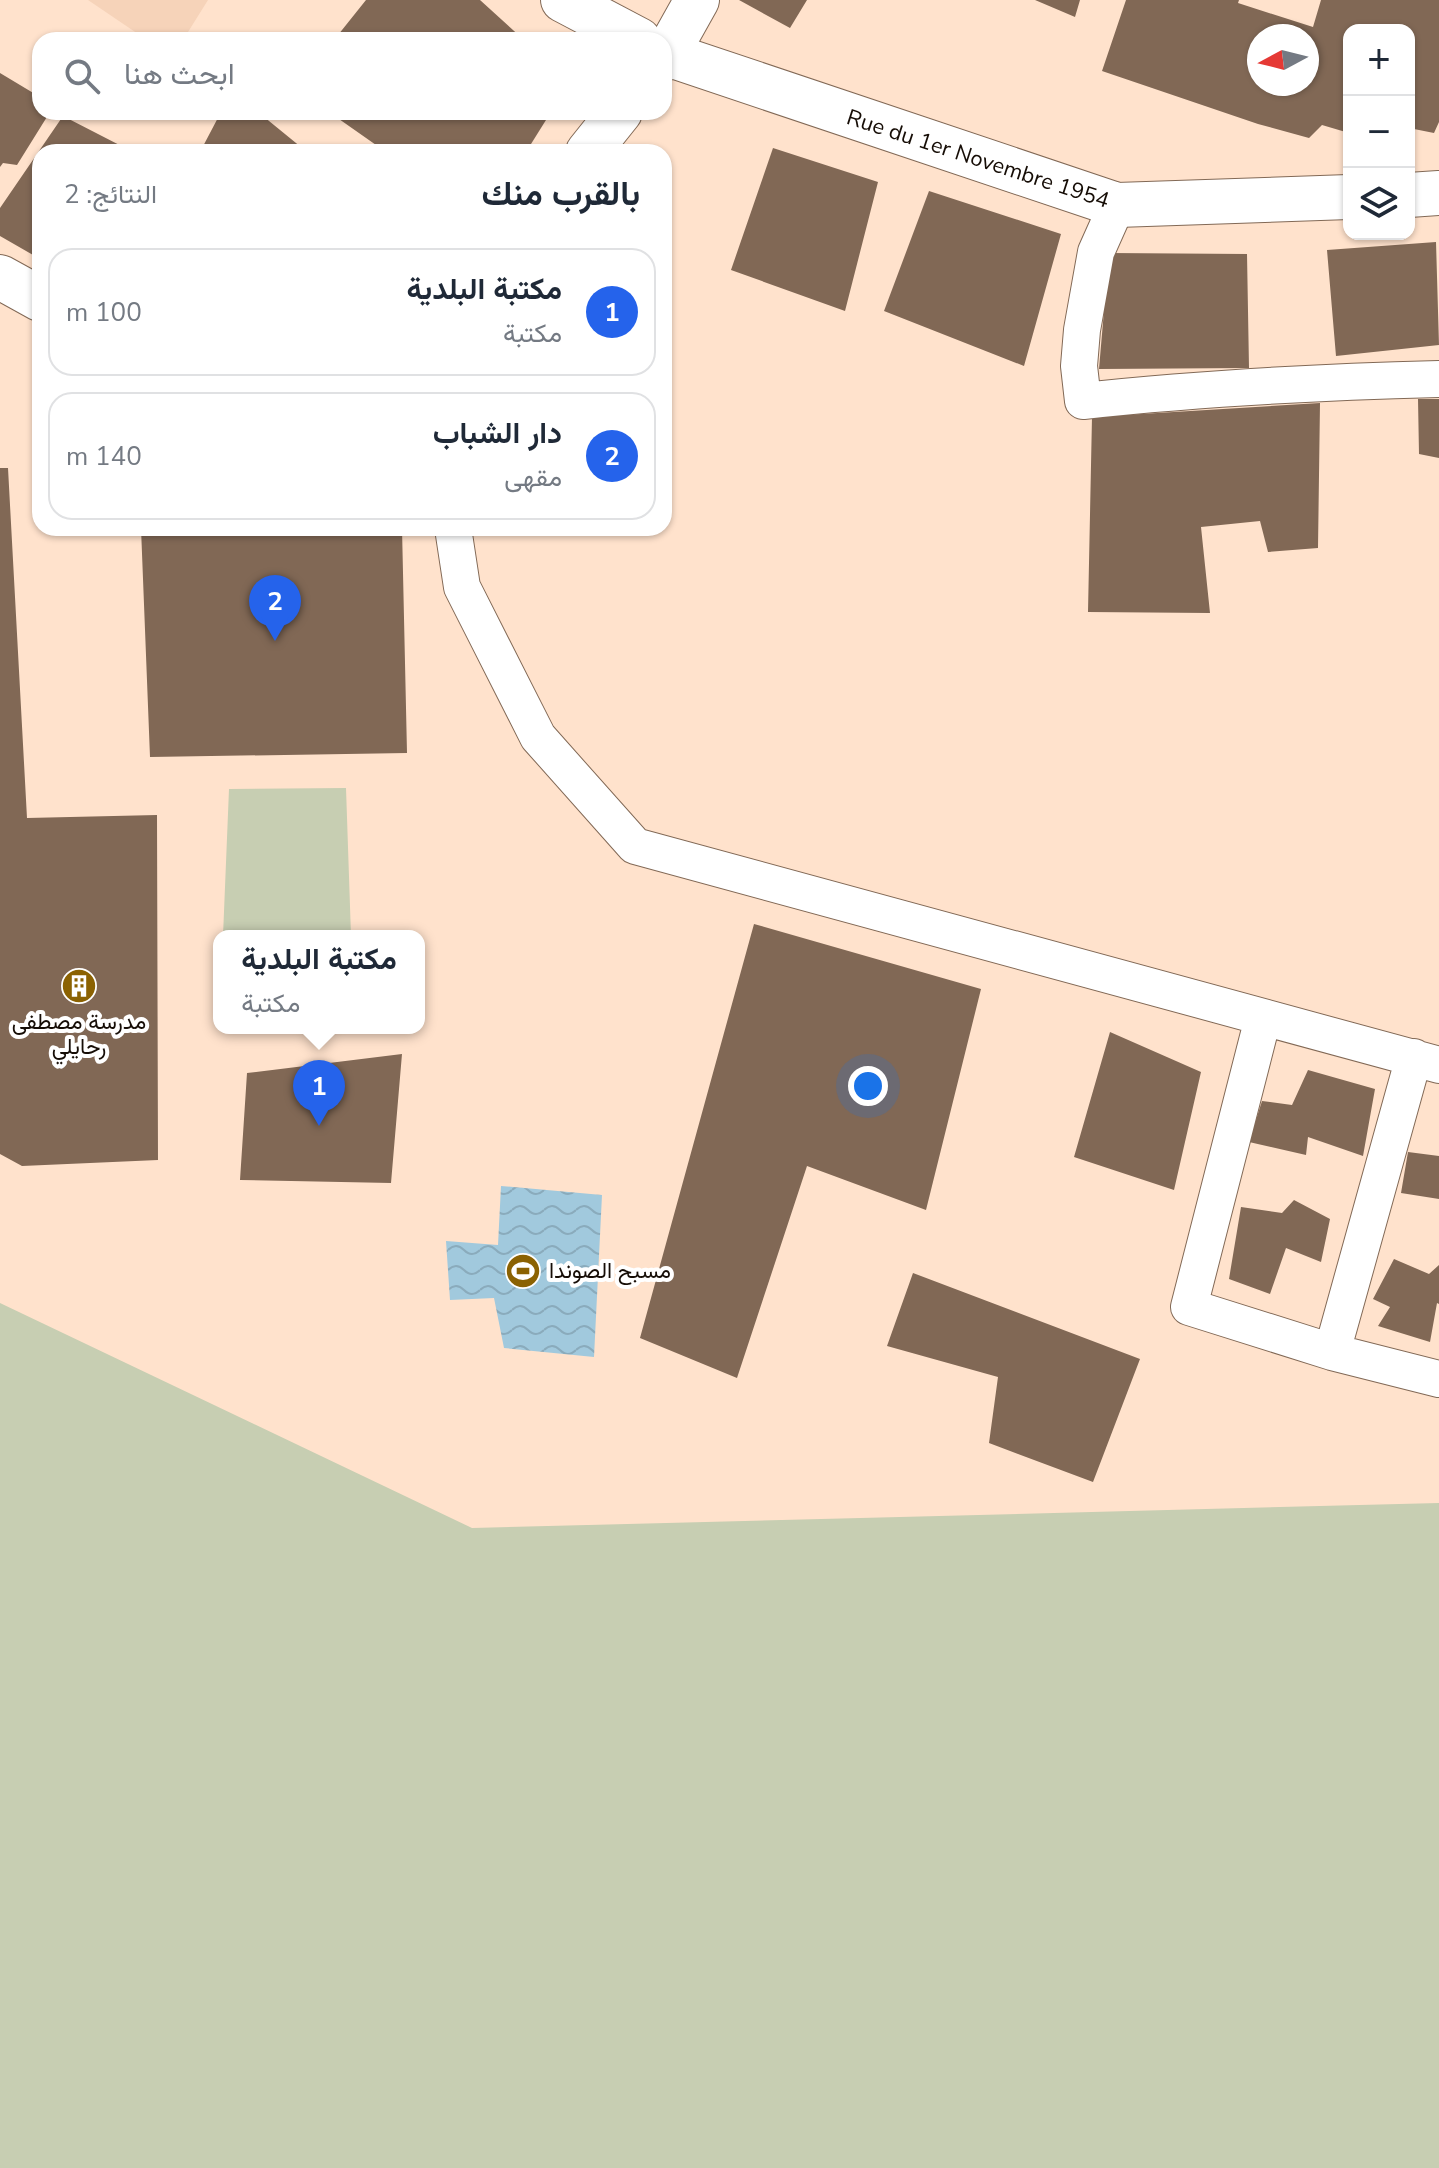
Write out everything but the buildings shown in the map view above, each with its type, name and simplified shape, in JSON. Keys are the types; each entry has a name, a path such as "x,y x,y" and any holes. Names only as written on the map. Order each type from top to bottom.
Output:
{"main road":[{"name":"Rue du 1er Novembre 1954","path":"563,0 621,32"},
{"path":"672,33 697,0"},
{"name":"Rue du 1er Novembre 1954","path":"672,57 1117,205 1343,197"},
{"path":"594,144 614,120"},
{"path":"1415,195 1439,193"},
{"path":"0,277 32,295"}],"street":[{"path":"1117,205 1096,252 1090,283 1079,366 1083,401 1312,382 1439,379"},
{"path":"454,536 462,587 538,737 635,846 1426,1061 1332,1352"},
{"path":"1263,1018 1189,1307 1332,1352 1439,1379"}],"shaded area":[{"path":"88,0 208,0 188,32 135,32"}],"green space":[{"path":"346,788 351,930 223,930 229,789"},
{"path":"0,1303 472,1528 1439,1503 1439,2168 0,2168"}],"water":[{"name":"مسبح الصوندا","path":"501,1186 602,1195 594,1357 504,1348 494,1298 450,1300 446,1241 498,1245"}],"place":[{"name":"دار الشباب","path":"275,641"},
{"name":"مدرسة مصطفى رحايلي","path":"79,986"},
{"name":"مكتبة البلدية","path":"319,1126"},
{"name":"مسبح الصوندا","path":"523,1271"}]}
